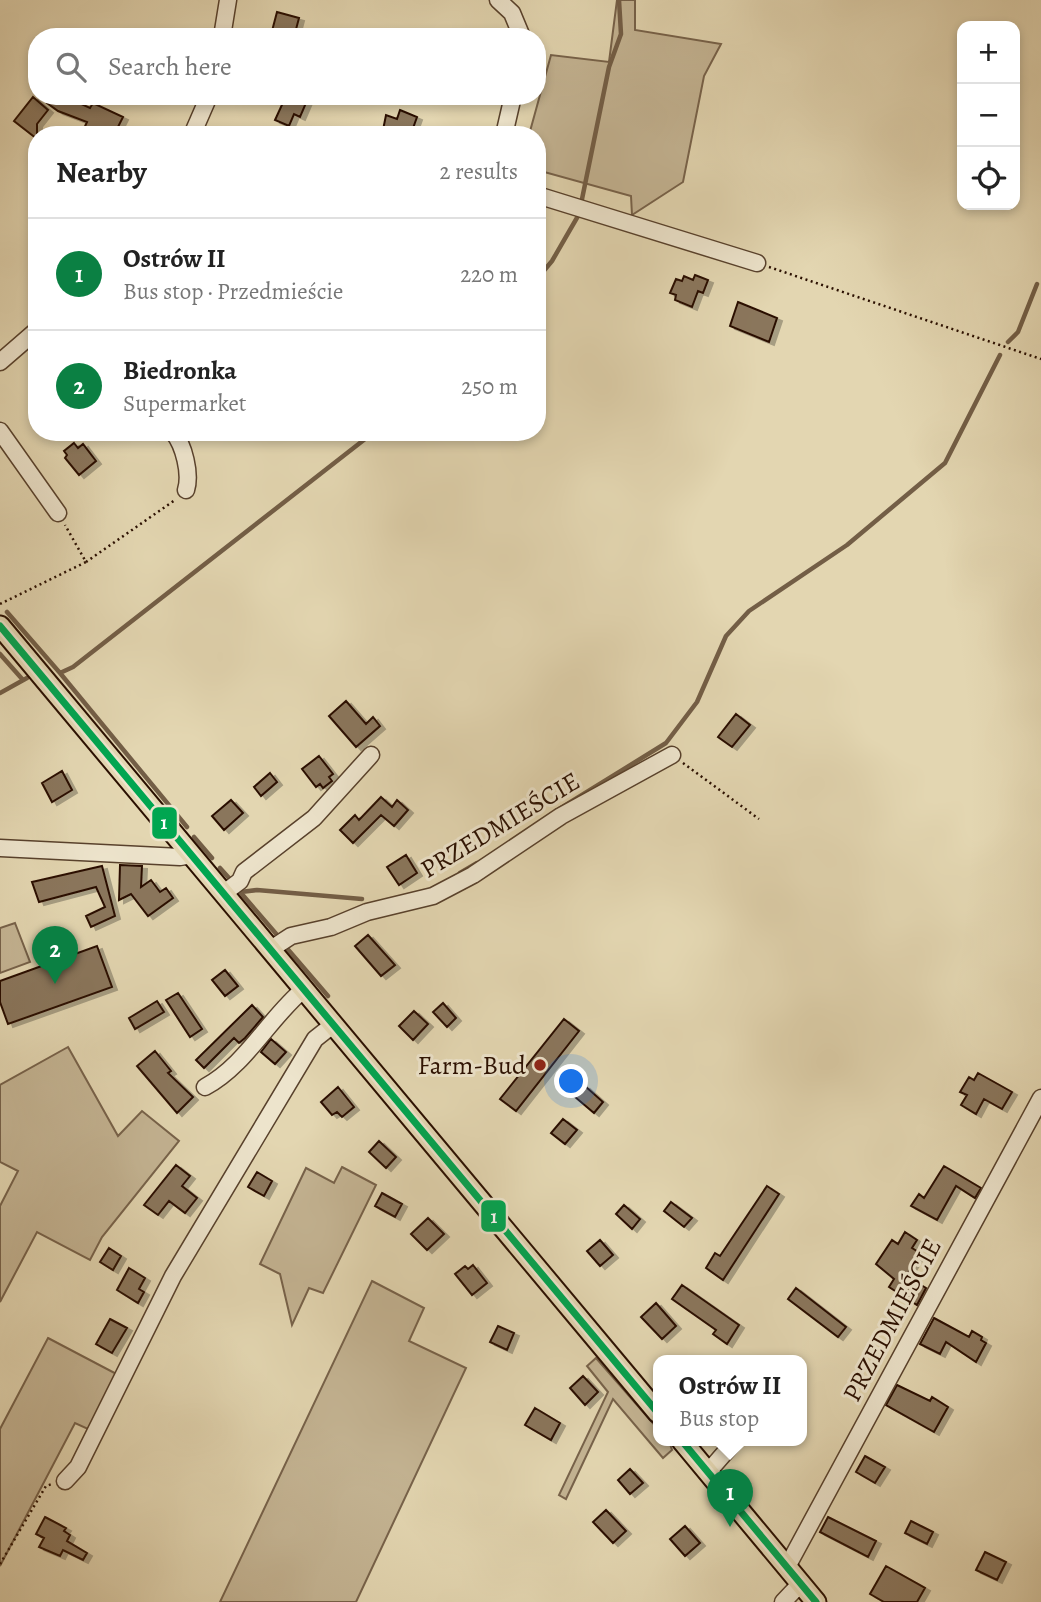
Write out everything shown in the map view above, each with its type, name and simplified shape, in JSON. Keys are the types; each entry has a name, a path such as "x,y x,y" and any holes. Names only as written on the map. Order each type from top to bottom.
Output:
{"main road":[{"path":"0,626 653,1407"},
{"path":"686,1446 816,1602"}],"street":[{"path":"223,28 228,0"},
{"path":"498,0 512,13 518,28"},
{"path":"196,126 205,105"},
{"path":"506,126 511,105"},
{"path":"546,198 757,263"},
{"path":"0,362 28,339"},
{"path":"0,431 58,513"},
{"path":"179,441 188,477 186,490"},
{"path":"224,893 240,881 244,873 314,818 371,755"},
{"name":"PRZEDMIEŚCIE","path":"271,950 291,936 331,928 367,912 433,896 473,875 572,810 672,755"},
{"path":"0,848 180,858 192,855"},
{"path":"205,1087 222,1078 304,989"},
{"path":"65,1481 78,1467 173,1276 219,1197 315,1039 334,1024"},
{"name":"PRZEDMIEŚCIE","path":"787,1567 1041,1098"},
{"path":"708,1472 731,1446"},
{"path":"783,1602 801,1583"}],"path":[{"path":"757,263 1041,359"},
{"path":"0,604 86,562 186,490"},
{"path":"58,513 86,562"},
{"path":"672,755 759,819"},
{"path":"0,1564 46,1486 65,1481"}],"shaded area":[{"path":"617,0 635,0 635,30 721,44 704,76 683,182 632,215 631,196 546,172 546,126 531,126 537,105 546,105 546,73 551,55 609,62"},
{"path":"15,923 30,962 0,973 0,928"},
{"path":"68,1047 118,1136 142,1111 179,1141 102,1237 90,1260 37,1232 0,1302 0,1206 18,1171 0,1162 0,1085"},
{"path":"342,1167 376,1185 323,1293 309,1288 292,1325 280,1274 260,1264 306,1168 334,1183"},
{"path":"372,1281 424,1308 409,1341 466,1368 356,1602 220,1602"},
{"path":"48,1338 126,1379 99,1434 75,1423 0,1566 0,1429"},
{"path":"596,1358 653,1423 653,1446 671,1446 672,1450 663,1458 613,1399 566,1499 559,1495 608,1392 587,1366"}],"building":[{"path":"277,12 299,18 296,28 273,28"},
{"path":"28,103 42,105 48,110 37,126 28,126 28,132 14,121"},
{"path":"50,105 84,105 90,108 97,105 123,117 118,126 85,126 87,122"},
{"path":"282,105 305,105 300,117 294,114 289,126 275,120"},
{"path":"400,110 417,117 414,126 384,126 386,115 397,119"},
{"path":"695,275 708,280 703,293 698,291 692,307 675,300 676,295 670,293 676,279 682,281 684,276 693,280"},
{"path":"738,302 777,318 769,342 730,326"},
{"path":"74,443 78,448 83,444 96,461 79,475 65,458 67,455 64,451"},
{"path":"346,701 366,724 373,717 380,726 356,747 329,716"},
{"path":"736,714 750,725 732,747 718,737"},
{"path":"319,756 333,774 329,777 332,781 323,788 320,784 316,787 302,769"},
{"path":"62,771 72,790 52,802 42,783"},
{"path":"270,773 277,782 261,796 254,787"},
{"path":"381,797 392,807 397,800 408,810 394,826 381,815 353,843 340,830 355,815 359,820"},
{"path":"231,800 243,813 224,830 212,816"},
{"path":"406,855 417,873 399,885 387,867"},
{"path":"120,865 142,866 141,887 151,880 160,892 166,888 173,898 148,916 131,894 119,900"},
{"path":"102,866 115,916 91,927 86,916 105,907 96,887 39,902 32,882"},
{"path":"368,935 395,965 381,976 355,946"},
{"path":"97,946 112,987 8,1024 0,1002 0,981"},
{"path":"225,970 238,986 225,996 212,980"},
{"path":"178,993 202,1029 190,1037 166,1000"},
{"path":"157,1001 164,1012 135,1029 129,1018"},
{"path":"443,1003 456,1018 447,1027 433,1012"},
{"path":"252,1005 263,1017 245,1038 239,1043 234,1038 204,1068 196,1060"},
{"path":"414,1011 428,1024 413,1040 399,1026"},
{"name":"Farm-Bud","path":"564,1019 579,1031 516,1111 500,1099"},
{"path":"271,1039 286,1052 275,1064 261,1052"},
{"path":"155,1051 171,1071 168,1073 193,1097 177,1113 137,1066"},
{"path":"978,1073 1012,1092 1002,1109 984,1099 976,1114 961,1105 967,1095 960,1092 969,1077 974,1080"},
{"path":"585,1086 603,1102 594,1113 575,1097"},
{"path":"338,1087 354,1107 342,1117 337,1112 332,1115 321,1102"},
{"path":"563,1119 577,1130 565,1144 551,1133"},
{"path":"379,1141 396,1157 386,1168 369,1152"},
{"path":"176,1165 190,1176 182,1186 197,1198 185,1213 169,1201 158,1215 144,1205"},
{"path":"944,1166 981,1188 975,1198 956,1186 937,1220 911,1206 919,1194 924,1198"},
{"path":"257,1172 272,1181 264,1196 248,1187"},
{"path":"767,1186 779,1194 723,1280 706,1268 715,1253 720,1256"},
{"path":"382,1193 402,1204 395,1217 375,1206"},
{"path":"671,1202 692,1218 684,1227 664,1211"},
{"path":"624,1205 640,1219 632,1229 616,1214"},
{"path":"428,1218 444,1234 427,1250 411,1234"},
{"path":"905,1232 917,1240 912,1248 920,1253 906,1276 926,1288 917,1305 889,1287 894,1279 876,1264 892,1240 898,1244"},
{"path":"600,1240 613,1255 600,1266 587,1251"},
{"path":"109,1248 121,1256 113,1270 100,1262"},
{"path":"473,1265 487,1283 472,1295 455,1274 465,1266 468,1269"},
{"path":"129,1268 145,1278 139,1289 144,1292 138,1303 117,1290"},
{"path":"682,1285 739,1325 727,1344 713,1334 716,1330 672,1299"},
{"path":"796,1288 846,1327 838,1337 788,1299"},
{"path":"656,1303 676,1326 662,1339 641,1317"},
{"path":"934,1318 969,1337 972,1331 982,1337 981,1340 986,1343 976,1362 946,1342 940,1354 920,1344"},
{"path":"110,1319 127,1328 112,1353 96,1344"},
{"path":"498,1326 514,1333 507,1350 490,1342"},
{"path":"583,1376 598,1392 585,1405 570,1388"},
{"path":"897,1385 930,1401 932,1397 948,1407 934,1432 886,1405"},
{"path":"535,1408 560,1423 551,1440 525,1425"},
{"path":"865,1456 885,1467 875,1483 856,1472"},
{"path":"630,1469 643,1483 630,1494 618,1480"},
{"path":"606,1510 626,1531 613,1543 593,1522"},
{"path":"45,1517 66,1528 64,1531 70,1535 67,1541 87,1553 83,1560 63,1550 60,1556 39,1547 44,1538 36,1534"},
{"path":"828,1517 876,1541 868,1557 820,1532"},
{"path":"911,1521 933,1532 927,1544 905,1533"},
{"path":"685,1526 700,1543 685,1556 670,1539"},
{"path":"985,1552 1006,1562 997,1580 976,1570"},
{"path":"886,1566 925,1588 917,1602 884,1602 870,1594"}],"waterway":[{"path":"581,204 609,67 621,34 619,0"},
{"path":"546,268 578,216"},
{"path":"1008,342 1018,332 1037,284"},
{"path":"556,811 666,743 697,702 726,636 749,611 847,545 945,463 1000,355"},
{"path":"7,612 60,673 73,667 362,441"},
{"path":"0,654 23,680"},
{"path":"60,673 187,827"},
{"path":"0,693 27,678"},
{"path":"194,837 212,858"},
{"path":"460,873 477,863"},
{"path":"220,868 229,878"},
{"path":"241,892 257,890 362,899"},
{"path":"241,893 278,936"},
{"path":"285,946 328,996"}],"transit line":[{"name":"1","path":"0,626 653,1407"},
{"name":"1","path":"686,1446 816,1602"}],"place":[{"name":"Biedronka","path":"55,984"},
{"name":"Farm-Bud","path":"540,1065"},
{"name":"Ostrów II","path":"730,1527"}]}
